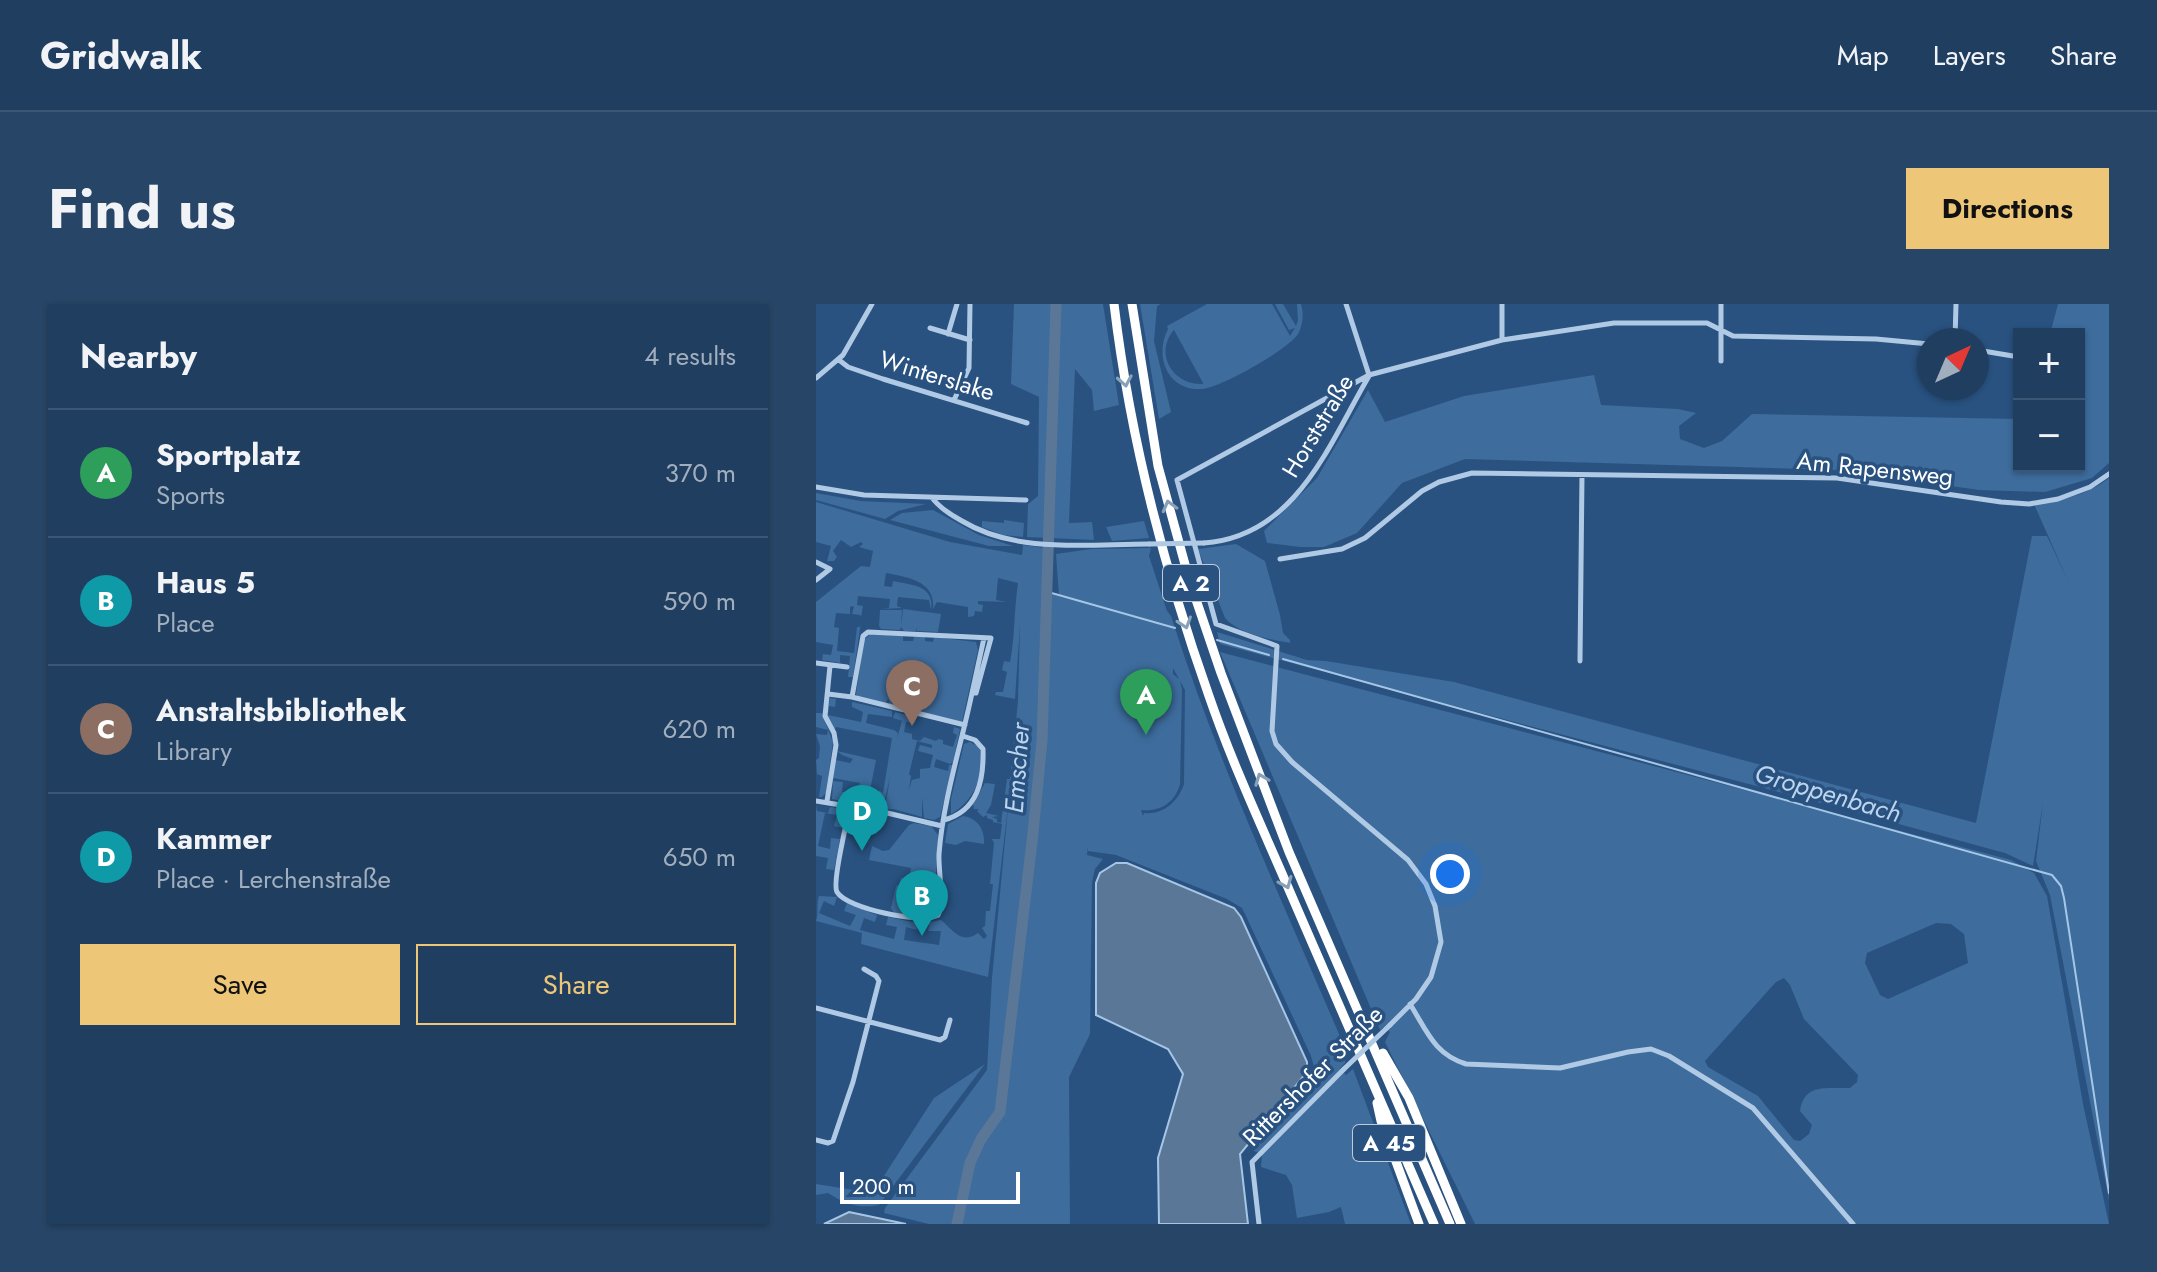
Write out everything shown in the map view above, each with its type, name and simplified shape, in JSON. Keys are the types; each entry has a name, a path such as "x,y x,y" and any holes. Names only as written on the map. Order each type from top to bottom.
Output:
{"highway":[{"name":"A 2","path":"1114,304 1145,481 1172,583 1209,698 1434,1224"},
{"name":"A 2","path":"1132,304 1158,466 1189,579 1289,852 1450,1224"},
{"path":"1363,1019 1409,1098 1461,1224"},
{"name":"A 45","path":"1371,1080 1381,1121 1419,1224"}],"street":[{"path":"816,378 839,360 872,304"},
{"path":"948,334 957,304"},
{"path":"954,400 968,372 970,304"},
{"path":"1346,304 1369,375 1502,340 1614,323 1707,323 1733,336 1917,343"},
{"path":"1502,304 1502,340"},
{"path":"1721,304 1721,361"},
{"path":"1955,328 1956,304"},
{"path":"930,328 970,340"},
{"path":"1989,352 2013,356"},
{"name":"Winterslake","path":"839,360 848,367 1027,423"},
{"name":"Horststraße","path":"1192,471 1369,375"},
{"name":"Horststraße","path":"933,499 942,509 984,533 1005,540 1149,544 1229,540 1254,531 1282,511 1302,490 1369,375"},
{"name":"Rittershofer Straße","path":"1192,471 1177,480 1216,624 1277,646 1272,731 1276,744 1292,762 1396,848 1426,884 1440,924 1441,942 1431,977 1410,1004 1252,1162 1259,1224"},
{"name":"Am Rapensweg","path":"1280,559 1342,549 1365,538 1422,491 1439,482 1472,473 1837,478 2029,504 2058,499 2090,487 2109,474"},
{"path":"1580,661 1582,475"},
{"path":"816,487 864,495 1026,500"},
{"path":"816,562 830,569 816,580"},
{"path":"851,806 837,892 859,904 896,915 929,919 941,912 938,874 943,823 984,638 865,633 852,697"},
{"path":"816,663 847,667"},
{"path":"827,801 836,745 835,735 825,716 830,666"},
{"path":"817,692 852,697 965,725"},
{"path":"816,801 943,823 965,809 976,797 980,786 983,749 975,740 963,736"},
{"path":"816,1140 831,1143 836,1134 868,1022 879,981 864,969"},
{"name":"Rittershofer Straße","path":"1410,1004 1435,1046 1452,1060 1466,1064 1560,1068 1651,1049 1669,1056 1753,1108 1853,1224"},
{"path":"816,1008 940,1040 945,1037 950,1020"}],"shaded area":[{"path":"1014,304 1103,304 1119,405 1094,411 1092,390 1075,369 1069,523 1092,522 1094,540 1027,537 1028,504 1038,496 1039,397 1011,384"},
{"path":"1140,304 1161,304 1157,306 1154,341 1171,412 1159,419"},
{"path":"1207,304 1272,304 1290,336 1295,328 1289,330 1275,304 1283,304 1296,326 1297,304 1301,304 1302,323 1292,341 1238,375 1202,389 1180,384 1167,370 1162,350 1167,326","holes":["1174,330 1203,384 1183,380 1170,367 1166,349"]},
{"path":"2058,304 2109,304 2109,463 2092,478 2045,492 1979,490 1837,470 1465,459 1402,483 1357,533 1324,547 1267,543 1264,531 1317,478 1368,390 1385,422 1464,396 1594,375 1601,405 1678,409 1696,413 1679,426 1680,439 1704,448 1722,441 1752,414 2013,419 2013,472 2085,472 2085,328 2052,328"},
{"path":"2109,478 2109,1200 2050,895 2036,861 2043,803 2033,866 2005,853 1220,644 1217,632 1307,660 1454,682 1976,823 2032,536 2047,536 2068,581 2034,504 2073,496"},
{"path":"816,493 861,501 926,504 898,511 885,519 816,500"},
{"path":"816,502 950,542 1022,555 1023,545 1044,548 1044,591 1064,598 1059,595 1056,554 1091,549 1151,548 1149,556 1209,726 1345,1048 1345,1063 1340,1068 1346,1075 1353,1069 1411,1224 1345,1224 1341,1207 1297,1218 1292,1185 1286,1175 1261,1167 1262,1154 1254,1151 1255,1145 1307,1082 1314,1067 1242,908 1227,899 1116,855 1088,851 1088,846 1087,855 1103,859 1095,869 1092,882 1090,1034 1069,1077 1070,1224 929,1224 884,1213 987,1070 992,978 1009,798 988,977 861,944 862,933 816,921 818,899 819,896 837,897 834,906 824,901 819,913 850,926 856,915 844,911 847,903 877,915 875,922 864,918 860,930 894,939 897,927 886,925 888,917 918,923 917,930 906,927 904,940 939,945 941,931 928,931 930,922 941,920 962,937 978,933 984,939 987,936 982,928 985,926 986,911 990,911 992,839 1000,839 1002,824 993,822 987,815 983,817 973,804 985,783 995,784 991,805 986,813 999,816 992,817 1001,823 1007,779 1010,779 1018,701 1020,625 1015,699 995,695 996,692 1003,692 1007,672 1002,670 1004,661 1010,662 1018,583 998,578 996,600 1007,602 978,601 983,605 982,612 975,611 974,616 968,617 968,607 937,602 933,609 933,600 925,586 886,573 884,586 892,587 893,581 920,588 929,595 931,610 929,600 898,597 897,606 902,608 881,609 889,608 890,599 858,596 857,605 863,606 861,617 852,614 854,606 850,607 850,614 836,613 834,627 839,628 837,651 854,653 857,627 861,622 853,677 848,677 850,656 840,655 840,663 822,660 823,654 831,655 833,645 816,642 816,602 861,566 870,567 873,551 859,547 863,544 861,542 851,547 841,540 833,551 837,557 834,561 827,561 831,546 816,542","holes":["1180,681 1185,690 1184,784 1169,806 1157,812 1144,813 1143,816 1141,810 1160,808 1178,791"]},
{"path":"933,510 979,535 1013,546 989,546 890,520 902,513"},
{"path":"1004,520 1024,523 1023,537 1003,535 982,527 982,521 1004,523"},
{"path":"1144,521 1149,538 1112,541 1106,527"},
{"path":"1236,544 1265,561 1283,633 1290,643 1246,632 1225,618 1198,549"},
{"path":"903,609 941,614 938,632 917,631 916,628 916,631 904,631 901,627 900,630 881,629 880,610 902,610 901,626"},
{"path":"870,634 903,636 903,641 925,637 925,641 933,642 934,637 976,642 978,650 962,722 889,704 889,700 886,704 858,697 864,640"},
{"path":"1220,652 2011,860 2034,873 2047,896 2083,1104 2109,1224 1475,1224 1385,1042 1390,1032 1384,1027 1380,1030","holes":["1936,923 1951,924 1964,934 1968,963 1888,999 1880,995 1865,963 1867,953","1784,978 1804,1019 1858,1075 1857,1082 1850,1088 1818,1089 1806,1095 1800,1111 1812,1125 1809,1134 1800,1141 1794,1140 1758,1096 1708,1067 1705,1061 1776,982"]},
{"path":"830,698 836,699 835,707 829,706 828,715 861,722 863,712 852,707 852,702 892,711 892,717 868,714 866,723 894,730 898,733 897,739 902,721 906,722 904,732 912,734 912,739 938,739 953,747 957,735 953,733 954,727 960,729 953,762 950,764 936,759 934,767 948,771 949,765 953,765 940,817 934,820 924,818 922,797 922,817 885,809 890,777 883,808 870,806 870,803 879,802 879,790 883,793 892,738 836,727 834,731 827,716","holes":["917,741 932,745 932,748 920,745 918,751 933,755 930,768 920,769 920,778 912,780 909,790 909,774"]},
{"path":"895,712 916,717 915,723 893,718"},
{"path":"816,713 822,713 833,742 826,793 822,797 819,797 822,776 817,774 816,760 820,746 816,734 827,735 828,730 816,727"},
{"path":"970,742 979,747 980,776 966,802 951,814 951,799 964,744"},
{"path":"837,751 876,760 867,806 832,799 833,781 843,782 842,792 855,794 860,783 833,778 836,760 850,763 853,759"},
{"path":"816,805 817,811 828,813 830,807 842,809 845,813 842,828 834,826 837,815 825,813 818,846 830,849 831,838 840,839 834,870 826,869 828,858 816,856"},
{"path":"963,816 973,819 980,826 984,844 965,841 956,845 945,843 948,824"},
{"path":"914,823 931,826 938,835 936,874 924,877 926,887 914,912 920,913 920,916 894,913 891,908 896,886 901,878 909,879 911,868 869,860 872,846 889,850"},
{"path":"1116,863 1127,863 1234,908 1241,917 1307,1062 1307,1072 1240,1154 1248,1224 1159,1224 1158,1158 1183,1074 1168,1049 1096,1015 1096,883 1100,873"},
{"path":"985,1064 879,1205 859,1206 828,1193 816,1195 816,1184 873,1193 934,1098"},
{"path":"849,1212 906,1224 824,1224"}],"waterway":[{"name":"Emscher","path":"957,1224 970,1163 981,1139 1000,1112 1033,833 1042,741 1056,304"},
{"name":"Groppenbach","path":"1048,592 1175,628"},
{"name":"Groppenbach","path":"1217,640 1269,655"},
{"name":"Groppenbach","path":"1283,659 2052,875 2061,886 2064,898 2109,1193"}],"place":[{"name":"Anstaltsbibliothek","path":"912,726"},
{"name":"Sportplatz","path":"1146,735"},
{"name":"Kammer","path":"862,851"},
{"name":"Haus 5","path":"922,936"}]}
